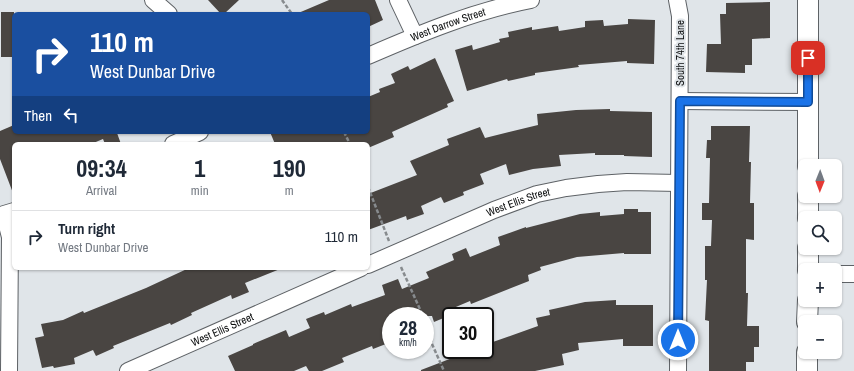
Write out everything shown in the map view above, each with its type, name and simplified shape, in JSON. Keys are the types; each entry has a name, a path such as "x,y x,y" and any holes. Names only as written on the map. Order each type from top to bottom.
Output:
{"main road":[{"path":"808,0 808,159"},
{"path":"807,359 807,371"}],"street":[{"path":"153,0 167,12"},
{"path":"398,0 415,36"},
{"name":"West Darrow Street","path":"370,55 457,20 505,5 531,0"},
{"name":"South 74th Lane","path":"677,0 680,16 678,371"},
{"path":"680,101 808,102"},
{"path":"178,142 196,134"},
{"name":"West Ellis Street","path":"370,264 494,210 537,194 566,188 598,184 627,182 679,182"},
{"path":"9,212 9,371"},
{"name":"West Ellis Street","path":"128,371 356,270"},
{"path":"842,274 854,274"}],"path":[{"path":"282,0 291,12"},
{"path":"434,348 444,371"}],"building":[{"path":"208,0 239,0 226,12 219,12"},
{"path":"329,0 375,0 383,20 370,26 370,12 301,12"},
{"path":"770,2 770,38 752,39 752,65 745,65 745,73 706,72 707,44 721,44 720,14 726,14 726,3"},
{"path":"1,12 12,12 12,57 1,57"},
{"path":"628,19 655,20 654,64 627,63 627,61 578,65 579,67 535,73 535,75 508,81 507,79 467,91 455,50 472,45 473,50 500,42 499,39 509,37 508,32 532,27 532,30 558,26 559,31 585,27 585,21 603,20 604,26 628,24"},
{"path":"435,58 454,101 447,104 448,107 392,132 394,137 370,147 370,142 274,142 271,134 370,134 370,96 380,92 379,89 395,83 391,74 408,66 410,70"},
{"path":"610,109 610,111 652,112 652,157 595,155 595,153 559,155 561,166 533,169 509,175 506,164 480,174 484,184 463,192 464,195 444,203 441,197 421,206 424,214 407,220 406,216 370,229 370,193 417,175 410,161 449,145 447,139 480,127 485,138 538,125 537,114 576,110"},
{"path":"12,126 12,134 117,134 120,142 104,142 103,139 96,142 12,142 12,190 0,159 0,131"},
{"path":"711,126 750,126 750,203 754,203 754,240 746,239 746,293 748,293 747,326 759,326 759,347 754,347 754,362 746,362 746,371 709,371 709,321 705,320 707,280 705,280 705,246 711,246 712,220 702,220 702,203 709,203 710,158 706,158 707,140 711,140"},
{"path":"624,209 638,209 638,212 651,212 651,254 624,253 577,257 540,267 541,270 528,275 529,281 471,304 470,301 456,307 442,307 442,319 434,322 434,307 382,307 382,346 373,349 372,346 342,358 344,362 322,371 309,371 306,366 294,371 235,371 228,356 286,330 289,337 310,328 306,319 324,312 325,315 351,304 352,307 385,295 382,285 398,279 402,289 429,278 426,272 454,260 452,254 466,248 470,257 500,245 498,237 526,227 580,214 600,212 600,216 624,214"},
{"path":"185,270 278,270 245,283 249,292 232,299 231,295 191,313 192,315 171,325 170,323 113,346 114,348 96,356 93,350 74,358 75,364 54,368 53,366 42,368 35,338 44,336 41,324 63,320 83,311 84,313 146,288"},
{"path":"616,300 616,305 653,305 653,346 623,346 623,339 578,343 579,350 562,354 564,365 535,371 421,371 450,359 494,359 494,342 538,326 536,318 550,315 549,310 585,302"}],"route":[{"path":"678,340 680,101 808,102 808,58"}]}
